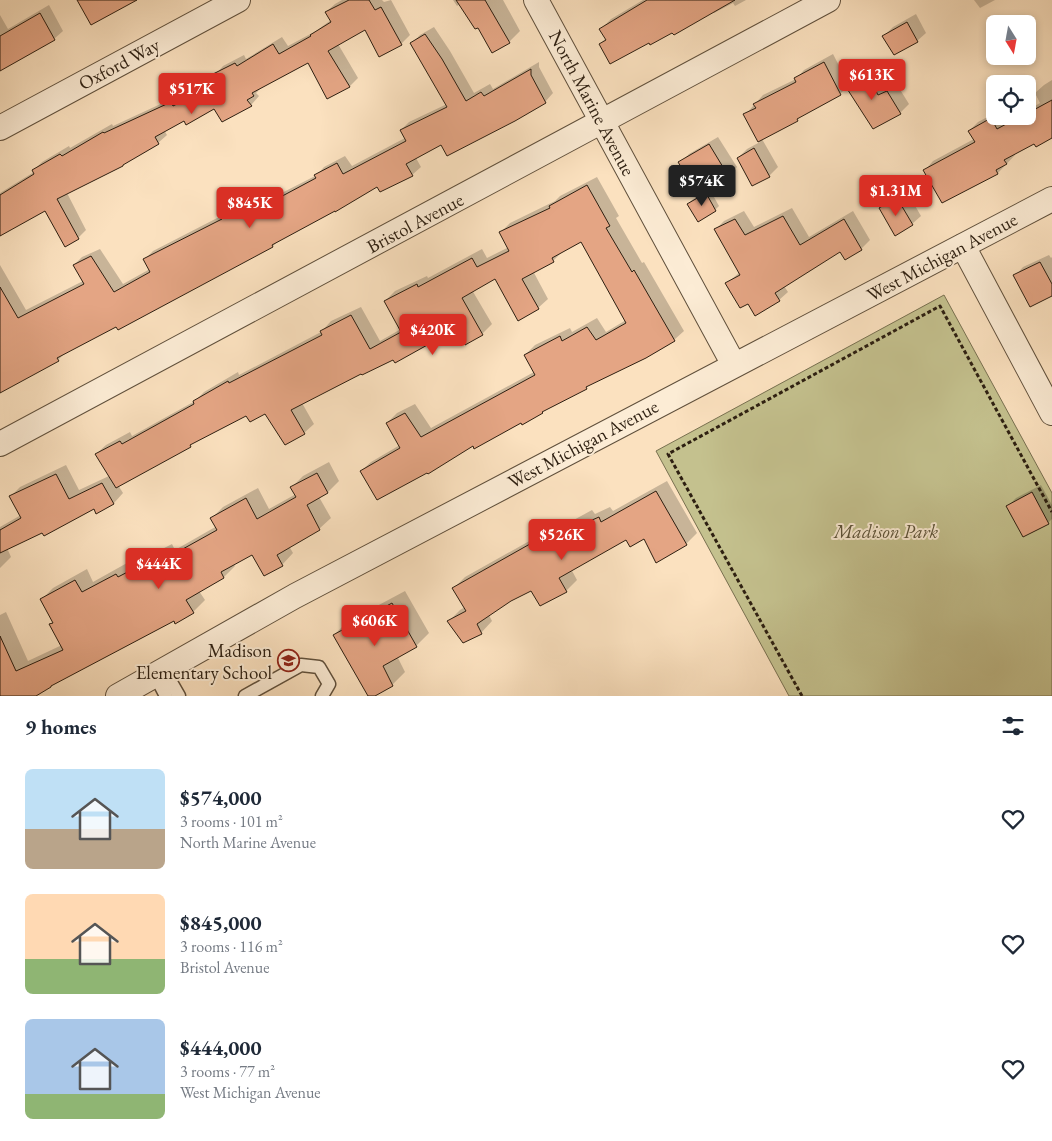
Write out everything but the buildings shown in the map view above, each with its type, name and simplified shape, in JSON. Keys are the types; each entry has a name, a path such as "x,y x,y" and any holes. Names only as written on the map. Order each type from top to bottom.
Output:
{"street":[{"name":"Oxford Way","path":"0,128 238,0"},
{"name":"North Marine Avenue","path":"536,0 734,365"},
{"name":"Bristol Avenue","path":"0,444 828,0"},
{"name":"West Michigan Avenue","path":"118,696 295,596 1052,199"},
{"path":"963,246 1052,413"}],"lane":[{"path":"245,696 301,665 319,667 329,684 322,696"},
{"path":"160,673 166,696"},
{"path":"160,673 179,696"}],"path":[{"path":"802,696 668,454 940,306 1052,512"}],"green space":[{"name":"Madison Park","path":"944,295 1052,493 1052,696 789,696 656,451"}],"place":[{"name":"Madison Elementary School","path":"288,661"}]}
